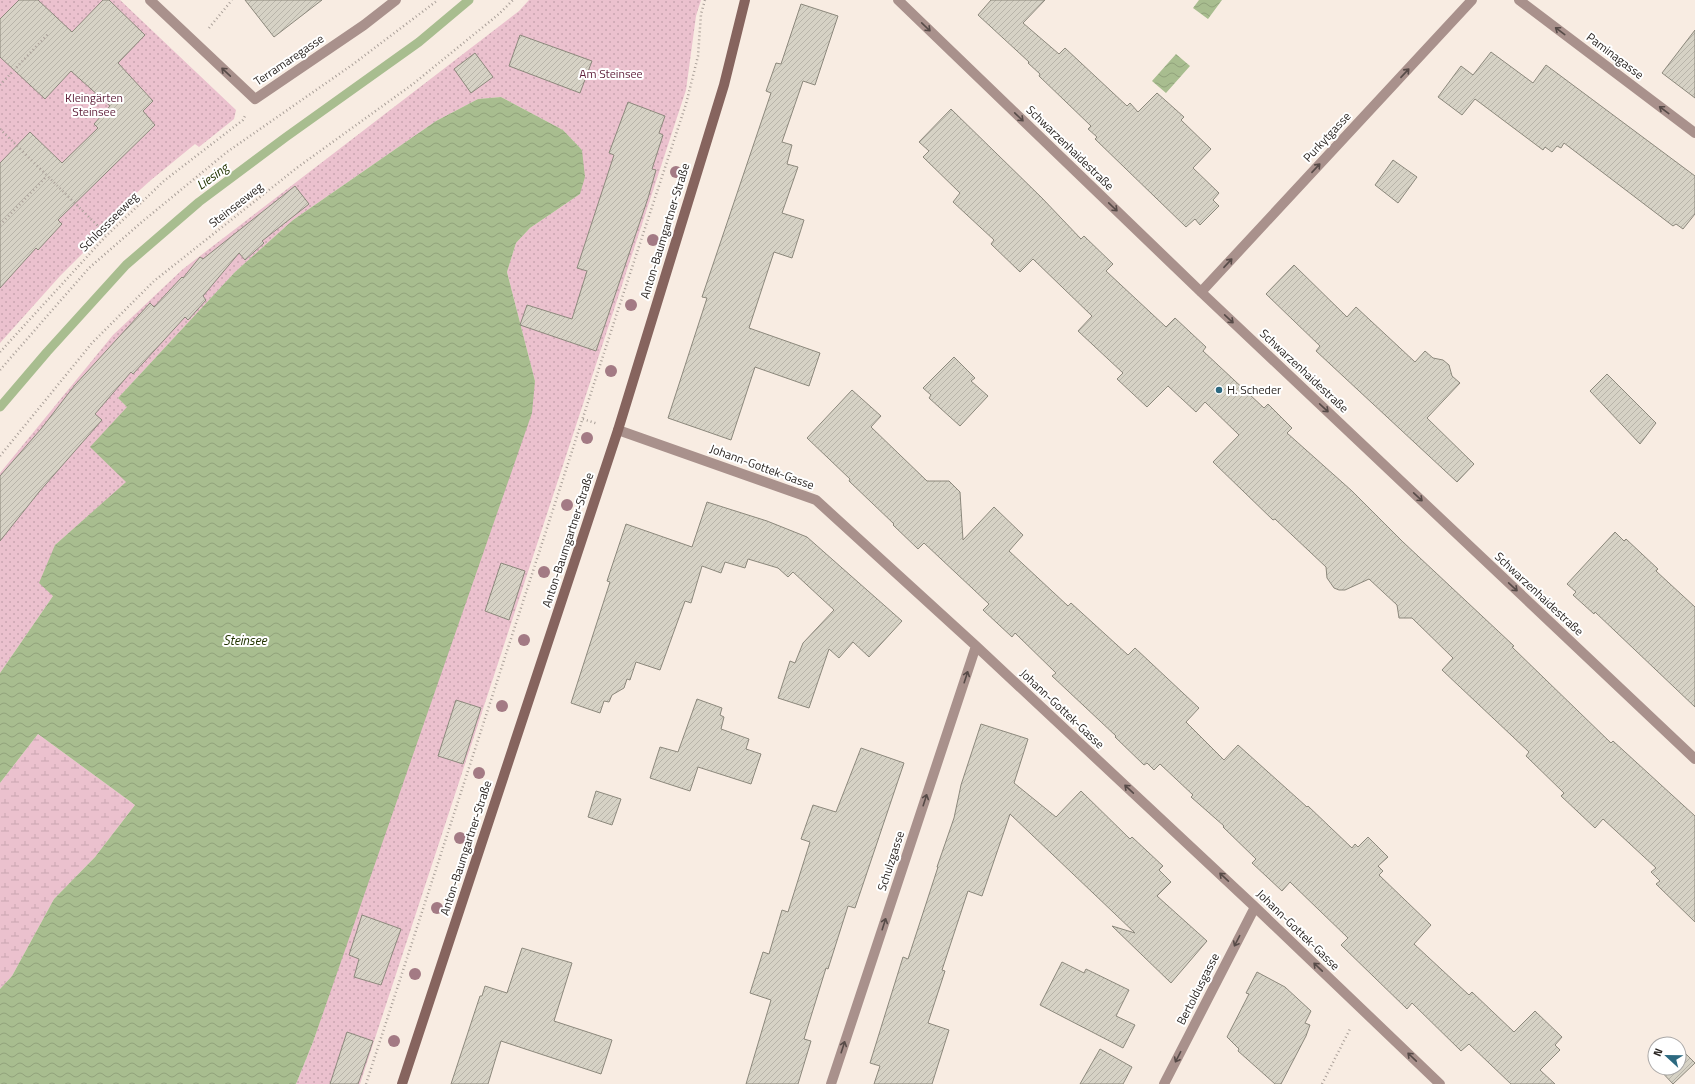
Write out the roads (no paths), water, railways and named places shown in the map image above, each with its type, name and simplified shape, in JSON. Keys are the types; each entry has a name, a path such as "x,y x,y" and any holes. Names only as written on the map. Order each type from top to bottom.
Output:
{"main road":[{"name":"Anton-Baumgartner-Straße","path":"402,1084 618,430 724,85 745,0"}],"street":[{"name":"Terramaregasse","path":"150,0 255,99 364,25 396,0"},
{"name":"Schwarzenhaidestraße","path":"898,0 1201,292 1695,760"},
{"name":"Purkytgasse","path":"1201,292 1472,0"},
{"name":"Paminagasse","path":"1519,0 1695,133"},
{"name":"Johann-Gottek-Gasse","path":"618,430 816,500 976,646 1255,906 1440,1084"},
{"name":"Schulzgasse","path":"831,1084 976,646"},
{"name":"Bertoldusgasse","path":"1164,1084 1255,906"}],"water":[{"path":"1199,0 1222,0 1208,19 1193,8"},
{"path":"1176,54 1190,66 1166,93 1152,81"},
{"name":"Steinsee","path":"501,97 563,130 582,150 585,177 580,194 530,228 516,243 507,272 535,381 532,413 313,1042 296,1084 0,1084 0,989 12,976 54,899 95,857 135,805 38,734 0,783 0,673 53,596 39,583 55,545 126,482 90,447 127,407 118,398 235,272 293,220 436,121 478,99"}],"waterway":[{"name":"Liesing","path":"0,407 47,352 126,265 199,202 286,137 419,42 469,0"}],"place":[{"name":"H. Scheder","path":"1219,390"}],"park label":[{"name":"Am Steinsee","path":"611,74"},
{"name":"Kleingärten Steinsee","path":"94,105"}]}
